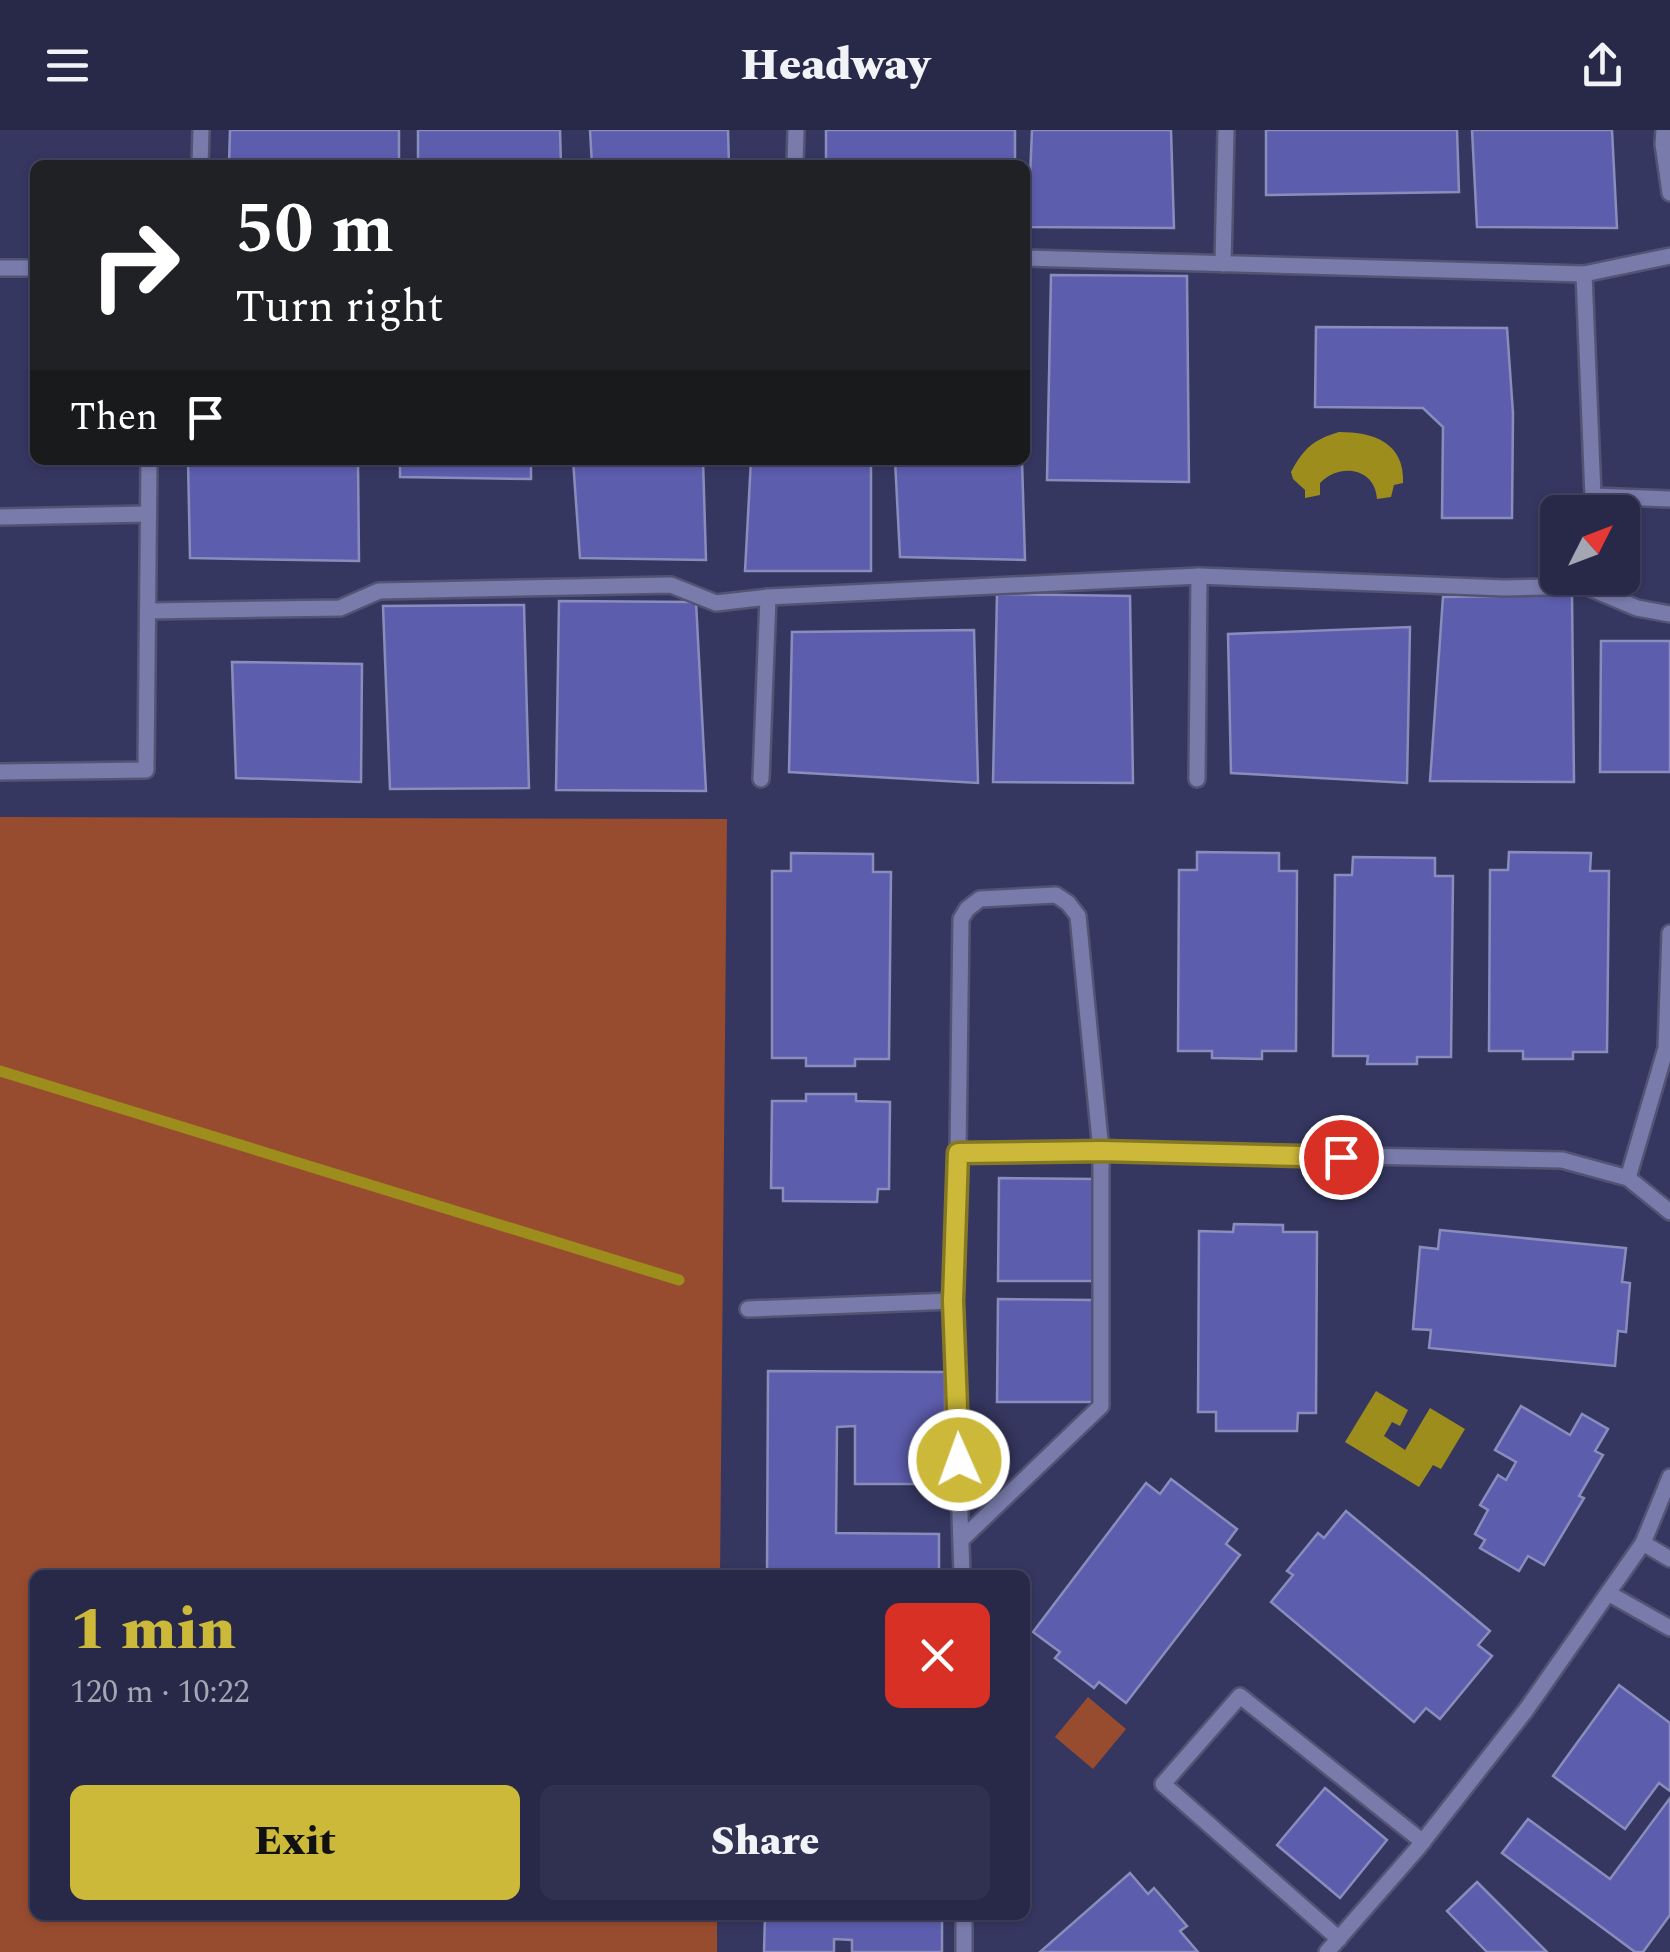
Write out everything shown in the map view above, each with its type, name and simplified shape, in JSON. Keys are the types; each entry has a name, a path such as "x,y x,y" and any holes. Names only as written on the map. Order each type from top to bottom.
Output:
{"lane":[{"path":"200,130 200,160"},
{"path":"795,160 796,130"},
{"path":"1224,264 1226,130"},
{"path":"1664,130 1670,193"},
{"path":"1030,258 1584,274 1670,256"},
{"path":"0,268 30,268"},
{"path":"1584,274 1592,495"},
{"path":"0,772 146,770 149,465"},
{"path":"1640,501 1670,499"},
{"path":"0,517 148,514"},
{"path":"148,611 340,608 379,590 670,585 716,603 768,596 1199,576 1504,588 1540,585"},
{"path":"1197,780 1199,576"},
{"path":"1611,595 1636,608 1670,614"},
{"path":"761,779 768,596"},
{"path":"962,1539 1101,1406 1102,1151 1078,916 1056,895 980,899 961,919 953,1301 962,1570"},
{"path":"1628,1178 1666,1048 1670,933"},
{"path":"958,1153 1102,1151 1562,1160 1628,1178 1670,1212"},
{"path":"748,1309 953,1301"},
{"path":"1422,1842 1240,1696 1163,1784 1333,1946 1422,1842 1526,1710 1643,1543 1670,1477"},
{"path":"1643,1543 1670,1559"},
{"path":"1608,1594 1670,1628"},
{"path":"964,1920 964,1952"}],"shaded area":[{"path":"1339,432 1364,434 1393,449 1399,458 1403,483 1394,485 1391,497 1377,499 1370,480 1346,471 1320,483 1320,495 1305,498 1305,490 1291,472 1310,446"},
{"path":"0,817 727,819 720,1570 30,1570 30,1920 717,1920 717,1952 0,1952"},
{"path":"1376,1391 1408,1410 1400,1426 1392,1422 1384,1436 1405,1450 1430,1408 1465,1429 1441,1469 1433,1465 1419,1487 1345,1442"},
{"path":"1088,1697 1126,1729 1093,1769 1055,1737"}],"building":[{"path":"230,130 399,130 399,160 229,160"},
{"path":"418,130 560,130 561,160 418,160"},
{"path":"590,130 728,130 729,160 592,160"},
{"path":"826,130 1015,130 1015,160 826,160"},
{"path":"1032,130 1171,130 1174,228 1030,227"},
{"path":"1266,130 1457,130 1459,192 1266,195"},
{"path":"1472,130 1612,130 1617,228 1477,227"},
{"path":"1051,275 1187,276 1189,482 1047,480"},
{"path":"1316,327 1507,328 1513,413 1512,518 1442,518 1443,427 1423,408 1315,407"},
{"path":"188,465 358,465 359,561 190,558"},
{"path":"400,465 531,465 531,479 400,477"},
{"path":"573,465 703,465 706,560 580,558"},
{"path":"751,465 871,465 871,571 745,571"},
{"path":"895,465 1022,465 1025,560 900,557"},
{"path":"997,594 1130,596 1133,783 993,782"},
{"path":"1572,595 1574,782 1430,781 1443,597"},
{"path":"559,601 696,602 706,791 556,790"},
{"path":"524,605 529,788 390,789 383,606"},
{"path":"1410,627 1407,783 1231,773 1228,634"},
{"path":"974,630 978,783 789,772 792,632"},
{"path":"1601,641 1670,641 1670,772 1600,772"},
{"path":"232,662 362,664 361,782 236,778"},
{"path":"1197,852 1279,853 1279,871 1297,871 1296,1051 1262,1051 1262,1059 1212,1058 1212,1051 1178,1051 1179,870 1197,870"},
{"path":"1509,852 1591,853 1590,871 1609,871 1607,1052 1573,1052 1573,1059 1523,1059 1523,1051 1489,1051 1490,870 1508,870"},
{"path":"791,853 873,854 873,872 891,872 889,1059 855,1059 855,1066 806,1066 806,1058 772,1058 772,871 791,871"},
{"path":"1353,857 1435,858 1435,876 1453,876 1451,1057 1417,1057 1417,1064 1367,1064 1368,1056 1333,1056 1335,875 1352,875"},
{"path":"806,1094 856,1094 856,1101 890,1102 889,1189 878,1189 877,1202 783,1201 783,1188 771,1188 772,1101 806,1101"},
{"path":"999,1178 1095,1179 1094,1281 998,1281"},
{"path":"1234,1224 1283,1225 1283,1232 1317,1232 1316,1413 1298,1413 1297,1431 1216,1431 1216,1412 1198,1412 1199,1231 1233,1232"},
{"path":"1440,1230 1626,1248 1622,1282 1630,1283 1626,1332 1618,1331 1615,1366 1429,1348 1431,1330 1413,1329 1420,1247 1438,1249"},
{"path":"998,1299 1094,1300 1093,1402 997,1402"},
{"path":"768,1371 945,1372 945,1484 855,1484 855,1426 837,1427 836,1533 939,1534 939,1570 767,1570"},
{"path":"1521,1406 1570,1435 1582,1414 1608,1429 1595,1451 1603,1455 1579,1496 1584,1498 1544,1565 1528,1556 1519,1571 1480,1548 1485,1540 1475,1534 1488,1510 1480,1505 1498,1475 1506,1480 1516,1462 1495,1450"},
{"path":"1171,1479 1237,1529 1226,1544 1240,1555 1126,1703 1099,1682 1094,1688 1055,1658 1060,1652 1033,1632 1146,1483 1160,1494"},
{"path":"1346,1511 1490,1631 1478,1645 1492,1656 1440,1719 1426,1708 1414,1722 1271,1602 1293,1575 1287,1571 1318,1533 1324,1538"},
{"path":"1619,1685 1670,1723 1670,1791 1659,1783 1625,1829 1553,1776"},
{"path":"1325,1788 1387,1840 1340,1898 1277,1845"},
{"path":"1670,1798 1670,1915 1643,1952 1635,1952 1502,1853 1528,1819 1610,1879"},
{"path":"1130,1873 1148,1894 1154,1888 1187,1926 1180,1931 1198,1952 1040,1952"},
{"path":"1477,1882 1547,1952 1487,1952 1447,1911"},
{"path":"765,1920 942,1920 942,1952 852,1952 852,1940 834,1939 834,1952 764,1952"}],"waterway":[{"path":"0,1071 679,1280"}],"route":[{"path":"959,1460 953,1301 958,1153 1102,1151 1341,1157"}]}
